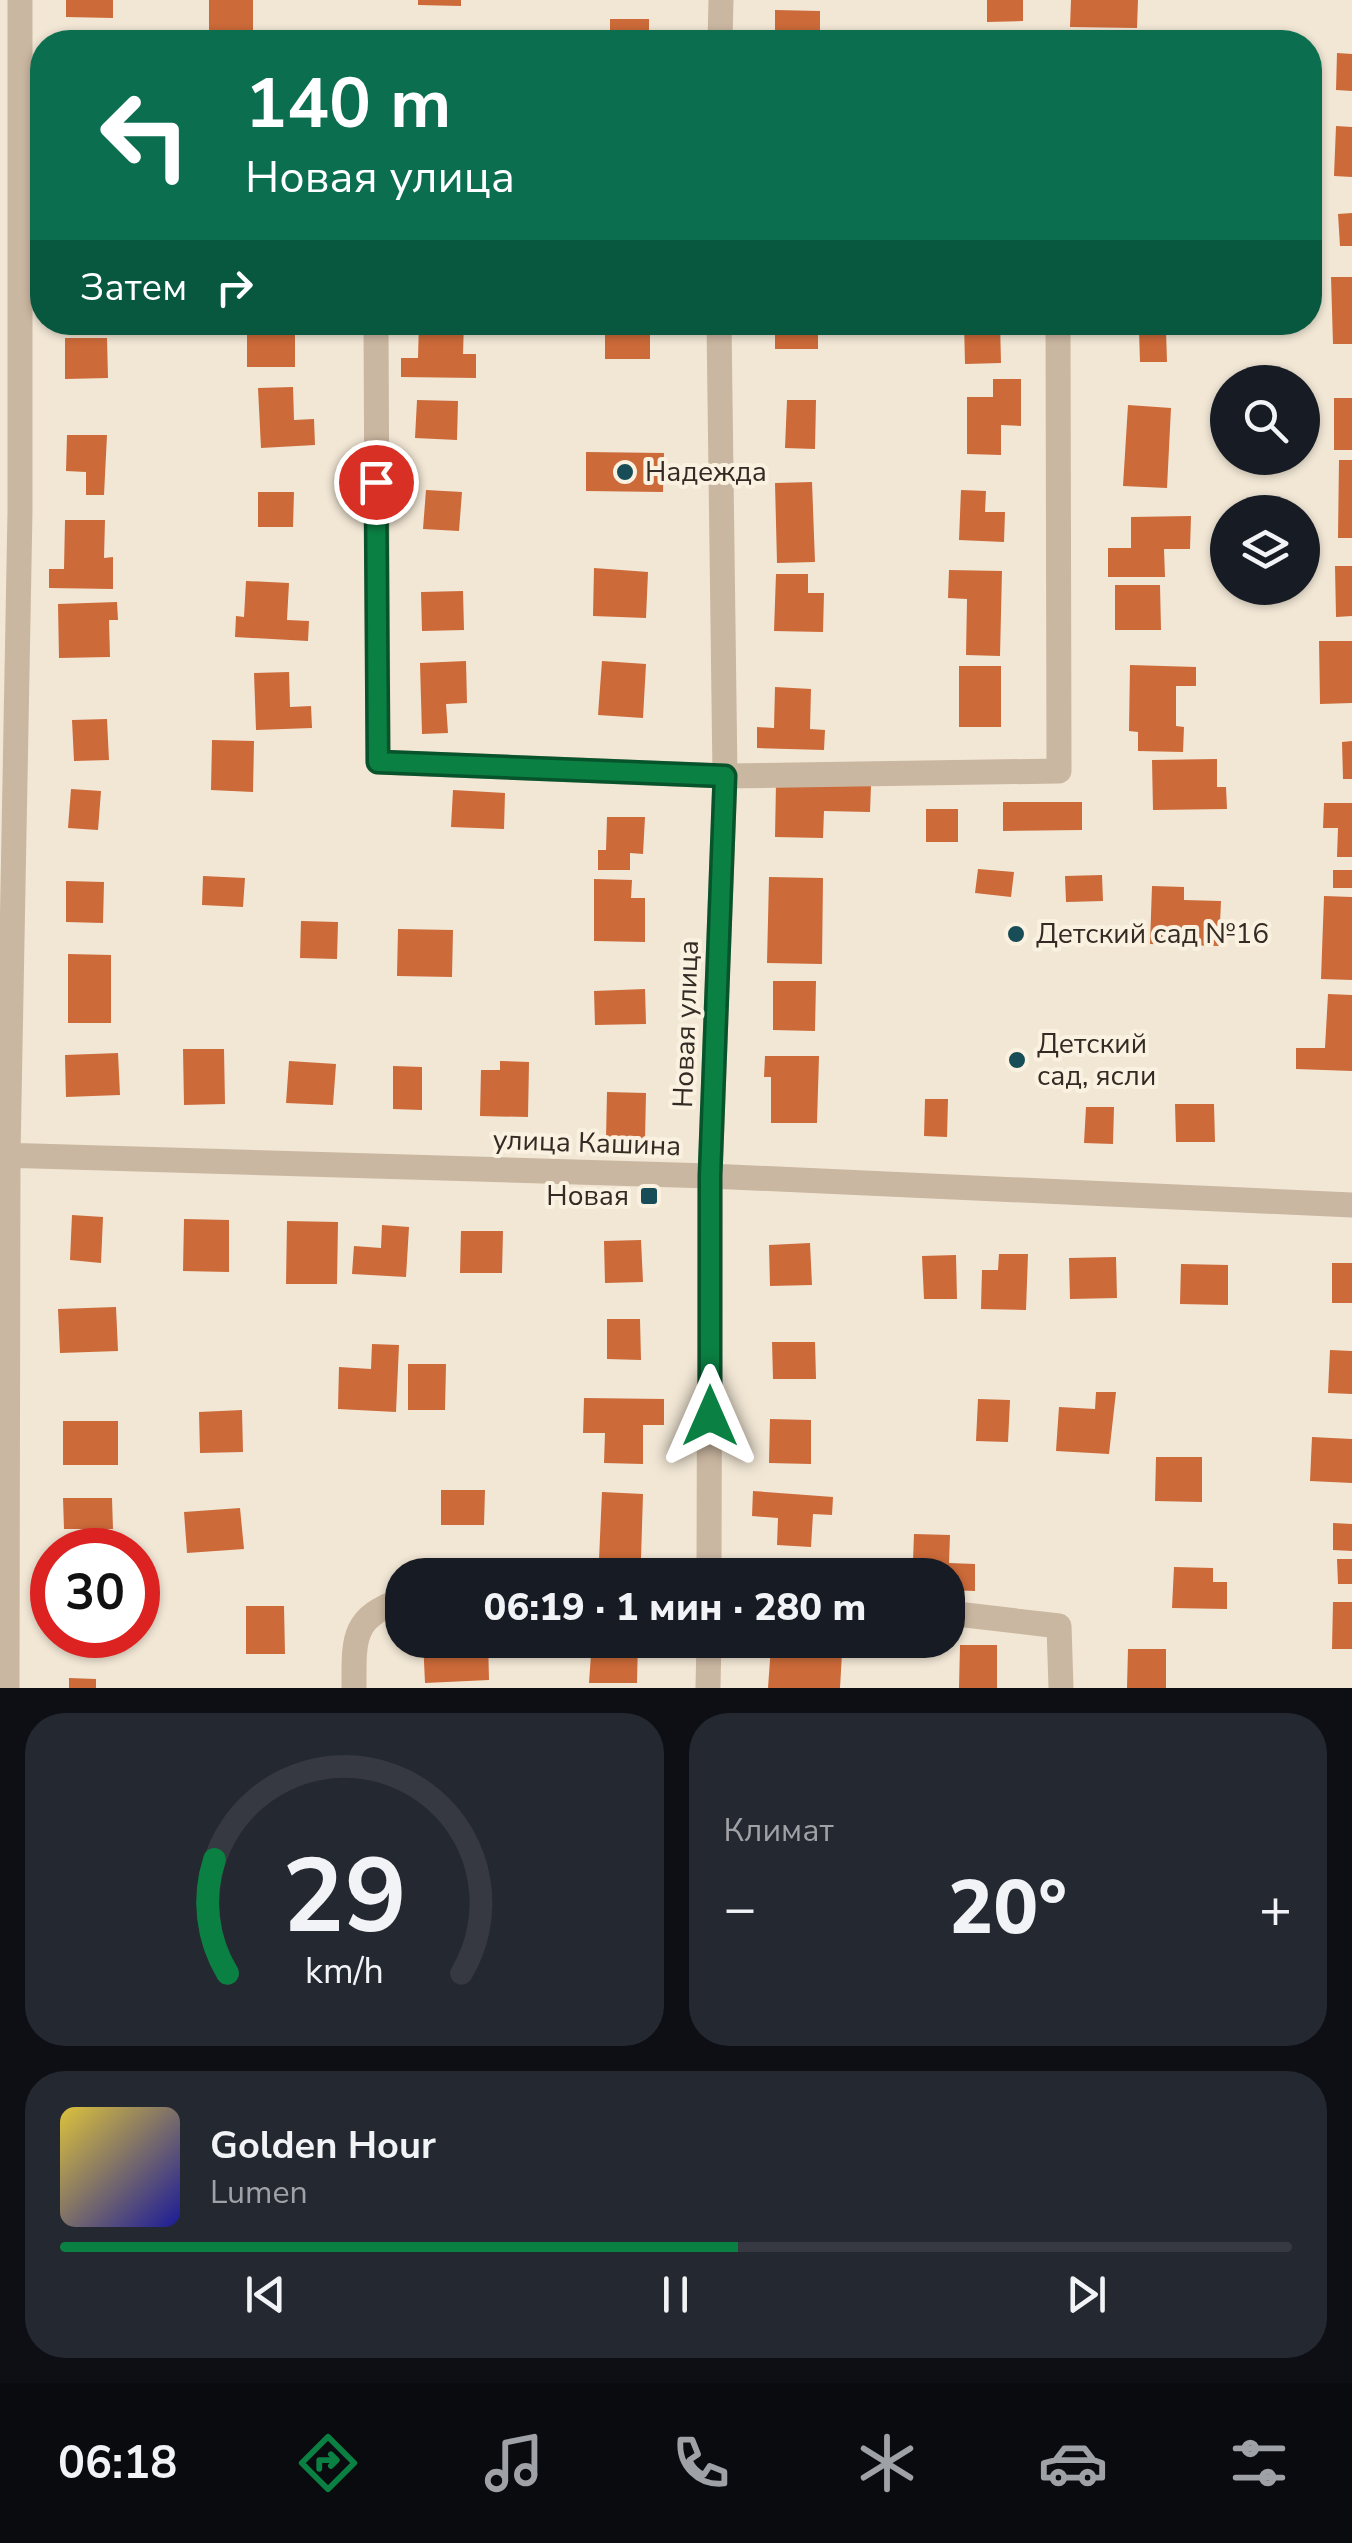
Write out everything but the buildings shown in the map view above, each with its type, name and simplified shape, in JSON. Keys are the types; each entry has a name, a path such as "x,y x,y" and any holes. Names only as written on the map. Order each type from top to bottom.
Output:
{"street":[{"path":"7,1688 4,1155 20,511 20,0"},
{"path":"720,30 721,0"},
{"path":"376,335 378,762 725,776 1058,771 1058,335"},
{"name":"Новая улица","path":"709,1558 710,1176 725,776 718,335"},
{"name":"улица Кашина","path":"4,1155 710,1176 1352,1205"},
{"path":"354,1688 354,1640 376,1608 385,1605"},
{"path":"965,1615 1059,1626 1060,1688"},
{"path":"708,1688 709,1658"}],"place":[{"name":"Надежда","path":"625,472"},
{"name":"Детский сад №16","path":"1016,934"},
{"name":"Детский сад, ясли","path":"1017,1060"},
{"name":"Новая","path":"649,1196"}],"route":[{"path":"376,482 378,762 725,776 710,1176 710,1416"}]}
